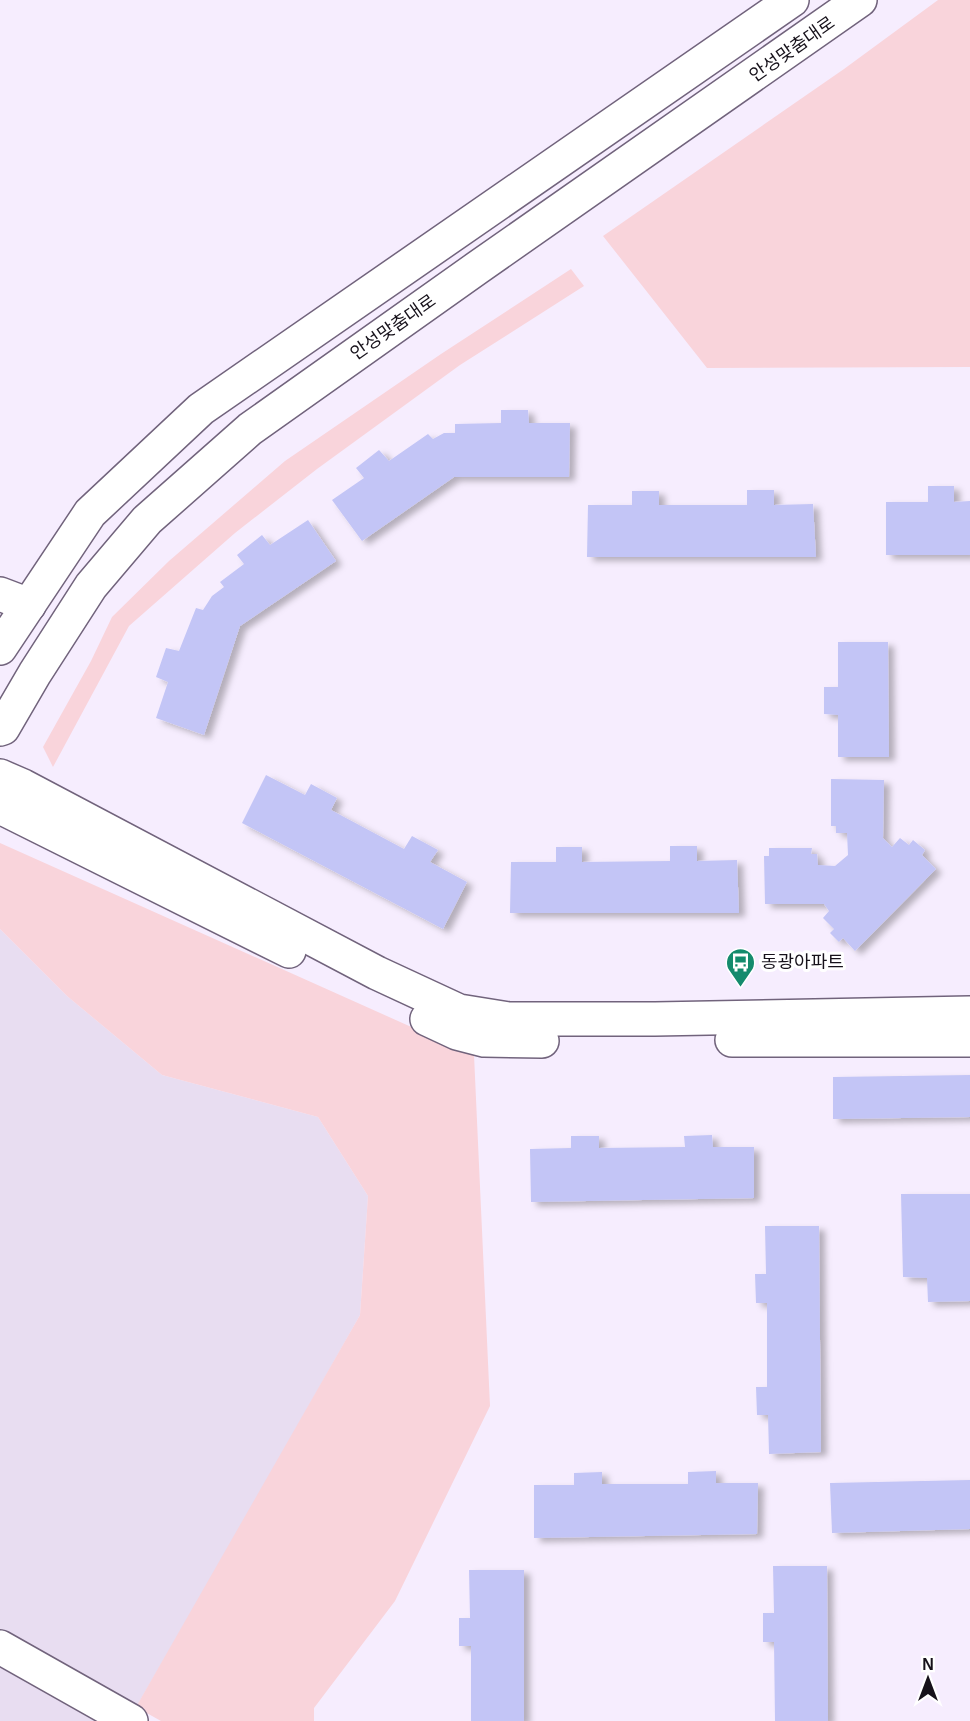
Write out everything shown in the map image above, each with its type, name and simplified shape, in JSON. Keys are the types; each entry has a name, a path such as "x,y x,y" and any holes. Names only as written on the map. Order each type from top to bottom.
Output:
{"street":[{"path":"0,648 14,600 90,513 201,409 792,0"},
{"name":"안성맞춤대로","path":"0,729 3,728 91,586 147,520 250,429 860,0"},
{"path":"0,776 377,973 459,1011 509,1019 655,1019 970,1013"},
{"path":"0,803 8,811 362,987 457,1033 484,1040 970,1040"},
{"path":"0,1647 131,1721"}],"shaded area":[{"path":"938,0 970,0 970,367 707,368 603,236 844,69"},
{"path":"571,269 584,286 460,365 317,469 235,533 129,626 53,767 43,747 91,661 112,617 169,561 285,461 441,354"},
{"path":"0,843 474,1055 490,1406 395,1601 314,1708 314,1721 161,1721 136,1707 360,1315 368,1196 318,1117 162,1075 67,996 0,929"},
{"path":"0,929 67,996 162,1075 318,1117 368,1196 360,1315 128,1721 0,1721"}],"building":[{"path":"501,410 528,410 529,423 570,423 569,477 454,477 362,541 332,500 364,478 356,468 379,450 389,461 428,434 433,439 444,433 455,433 455,424 501,423"},
{"path":"928,486 954,486 954,502 970,501 970,555 886,555 886,502 928,502"},
{"path":"747,490 774,490 774,505 813,504 816,557 587,557 588,505 632,505 632,491 659,491 659,505 747,505"},
{"path":"308,520 336,561 240,626 204,735 156,718 168,682 156,677 166,648 179,651 196,608 203,610 212,596 224,587 220,582 244,564 237,555 262,535 270,545"},
{"path":"838,642 888,642 889,757 838,757 838,715 824,714 824,687 838,687"},
{"path":"266,775 305,795 311,784 337,798 331,810 404,849 412,836 438,850 430,862 467,882 443,929 242,823"},
{"path":"831,779 884,780 883,838 892,847 900,838 909,845 913,840 925,850 922,855 936,869 855,951 843,938 839,942 830,933 834,929 823,918 829,911 824,904 765,904 764,856 769,856 769,848 812,848 811,854 817,854 818,865 835,866 848,855 847,833 836,833 836,826 831,826"},
{"path":"670,846 697,846 697,861 737,860 739,913 510,913 511,862 556,862 556,847 582,847 582,862 670,861"},
{"path":"970,1075 970,1117 833,1119 833,1077"},
{"path":"712,1135 713,1147 754,1147 754,1198 531,1202 530,1149 571,1148 571,1136 599,1136 599,1148 685,1147 684,1136"},
{"path":"901,1194 970,1194 970,1301 928,1302 927,1278 903,1277"},
{"path":"765,1226 819,1226 821,1452 769,1454 768,1415 757,1415 756,1387 767,1387 767,1303 756,1303 755,1274 766,1274"},
{"path":"716,1471 716,1483 758,1483 757,1534 534,1538 534,1485 574,1485 574,1473 602,1472 602,1484 688,1484 688,1472"},
{"path":"970,1480 970,1529 832,1533 830,1483"},
{"path":"773,1566 827,1566 828,1721 775,1721 774,1642 763,1642 763,1613 774,1613"},
{"path":"469,1570 524,1570 524,1721 471,1721 471,1646 459,1646 459,1618 470,1618"}],"place":[{"name":"동광아파트","path":"740,988"}]}
